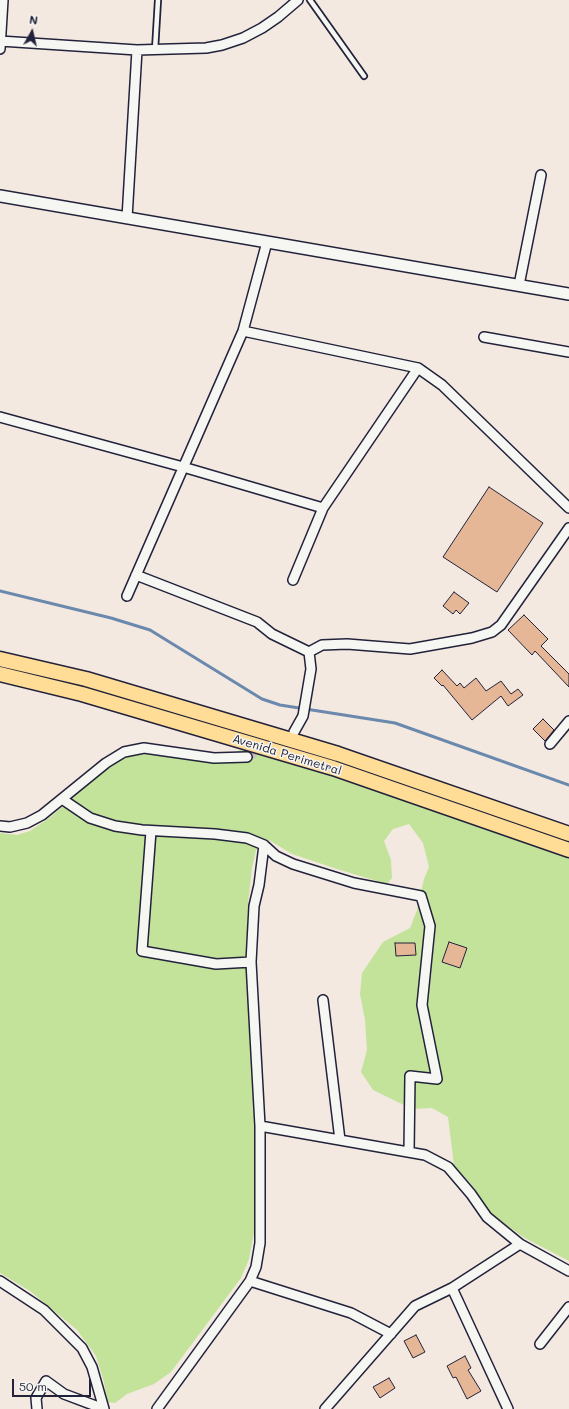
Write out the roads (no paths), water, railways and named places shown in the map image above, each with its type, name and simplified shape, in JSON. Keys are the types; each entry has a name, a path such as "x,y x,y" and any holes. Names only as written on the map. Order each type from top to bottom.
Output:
{"main road":[{"name":"Avenida Perimetral","path":"0,658 86,679 331,752 569,834"},
{"name":"Avenida Perimetral","path":"0,674 82,694 333,768 569,850"}],"street":[{"path":"3,0 0,43 137,50 206,48 222,45 243,38 262,28 298,0"},
{"path":"127,218 137,50"},
{"path":"519,285 541,175"},
{"path":"0,196 569,294"},
{"path":"127,596 243,331 267,242"},
{"path":"243,331 418,368 442,385 569,508"},
{"path":"484,337 569,352"},
{"path":"294,580 323,508 418,368"},
{"path":"0,417 183,467 323,508"},
{"path":"309,652 322,645 346,644 410,650 472,638 492,632 501,625 569,528"},
{"path":"136,574 257,622 272,634 309,652"},
{"path":"294,732 303,716 311,669 309,652"},
{"path":"550,744 569,721"},
{"path":"0,826 27,823 42,815 106,763 124,752 144,748 214,758 247,757"},
{"path":"62,799 90,818 115,826 247,838 264,845 276,856 293,864 354,883 421,896 430,926 422,1005 437,1079 410,1076 409,1152"},
{"path":"150,830 142,951 216,964 251,962"},
{"path":"157,1409 250,1281 256,1267 260,1243 260,1126 251,962 254,906 259,885 264,845"},
{"path":"323,1000 340,1140"},
{"path":"260,1126 424,1155 448,1167 471,1194 487,1217 520,1244 569,1270"},
{"path":"325,1409 415,1306 452,1288 520,1244"},
{"path":"0,1281 44,1310 82,1348 92,1367 104,1409"},
{"path":"250,1281 351,1313 391,1334"},
{"path":"452,1288 508,1409"},
{"path":"540,1344 569,1307"},
{"path":"37,1409 36,1398 46,1381 64,1394 104,1409"}],"lane":[{"path":"156,50 158,0"},
{"path":"310,0 364,76"}],"waterway":[{"path":"0,591 111,618 150,630 262,699 280,705 395,723 569,785"}],"tunnel":[{"path":"247,757 285,737"}]}
